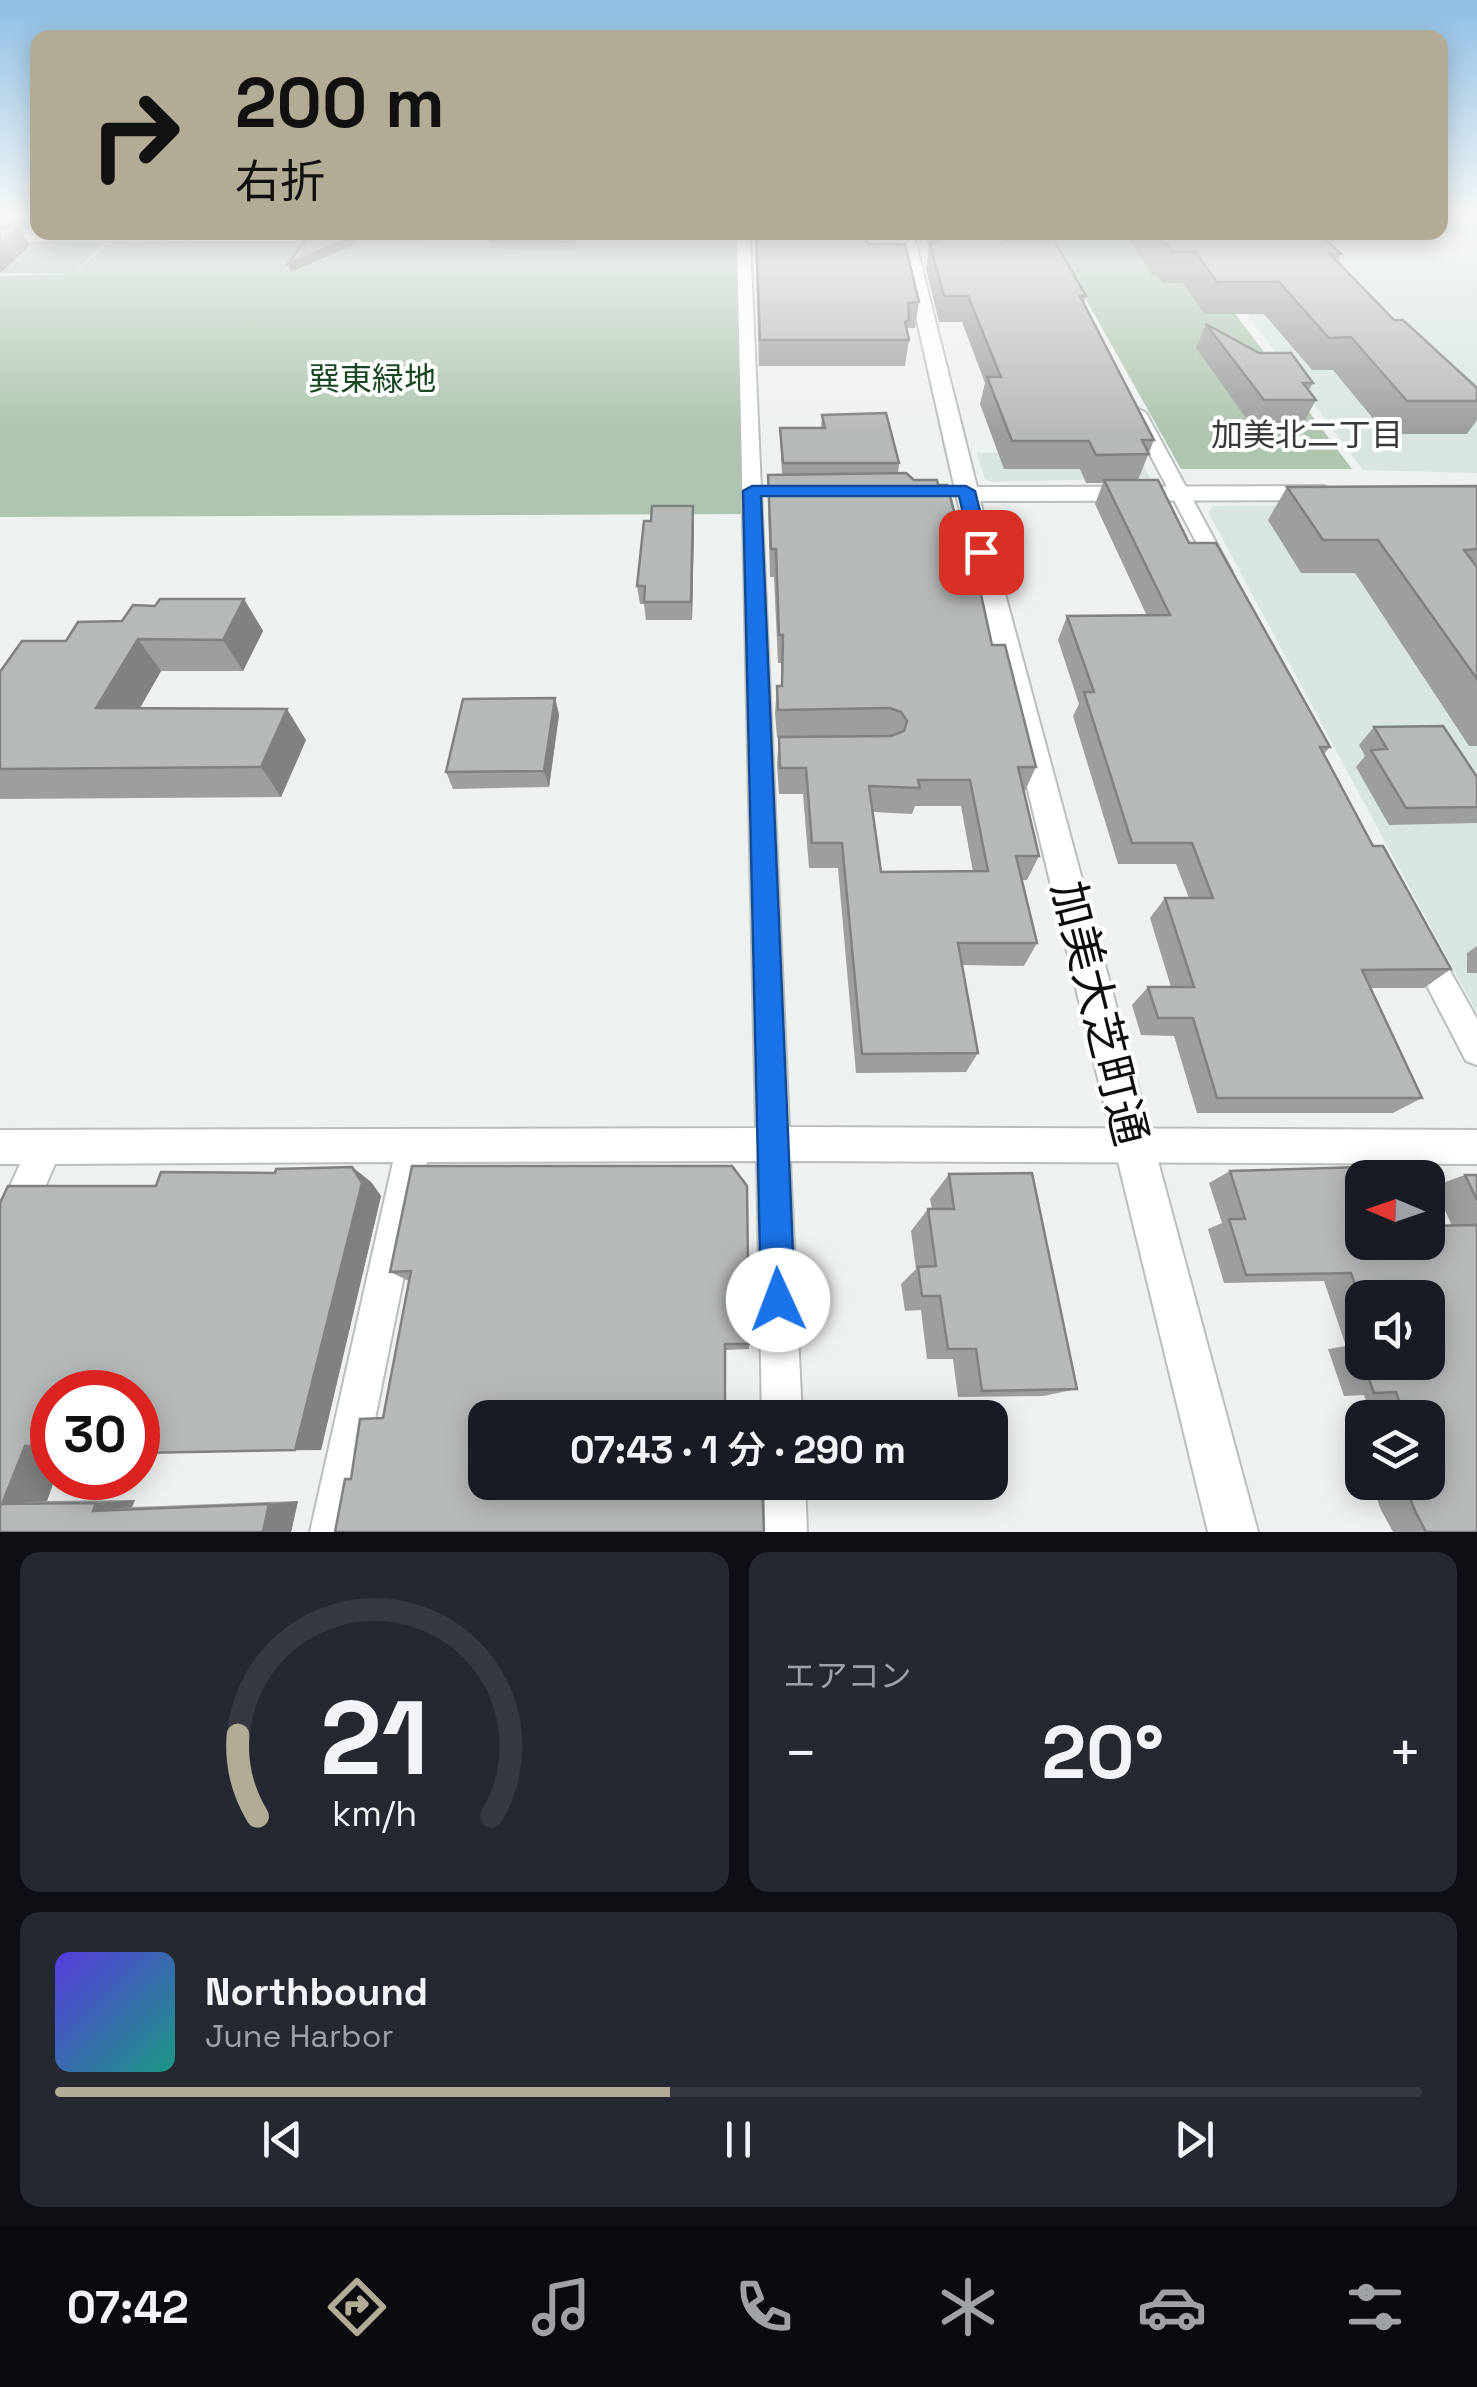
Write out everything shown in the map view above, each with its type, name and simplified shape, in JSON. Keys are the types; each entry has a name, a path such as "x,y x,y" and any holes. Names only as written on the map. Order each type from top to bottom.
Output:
{"street":[{"path":"748,289 762,491 769,751 772,1145 781,1400"},
{"name":"加美大芝町通","path":"917,289 960,492 1049,804 1131,1143 1233,1532"},
{"path":"1124,390 1235,598"},
{"path":"960,492 1338,493"},
{"path":"1412,928 1477,1050"},
{"path":"0,1147 1131,1143 1477,1147"},
{"path":"0,1248 46,1145"},
{"path":"331,1532 414,1145"},
{"path":"785,1500 786,1532"}],"shaded area":[{"path":"1229,289 1477,289 1477,473 1363,470"},
{"path":"1136,451 1150,478 992,482 985,479 977,453"},
{"path":"1477,505 1477,1013 1208,512 1213,506"}],"green space":[{"name":"巽東緑地","path":"0,289 739,289 743,514 0,517"},
{"path":"1081,289 1217,289 1352,469 1181,469"}],"building":[{"path":"758,289 916,289 919,302 908,303 909,320 905,322 909,340 760,340"},
{"path":"942,289 1082,289 1086,296 1080,296 1154,440 1142,440 1149,454 1096,455 1089,441 1012,441 987,377 1001,377 968,296 944,296"},
{"path":"1286,289 1364,289 1394,320 1403,320 1477,388 1477,401 1407,401 1351,337 1329,338"},
{"path":"1206,324 1259,353 1291,353 1313,383 1303,383 1316,400 1264,400"},
{"path":"886,413 899,463 783,463 780,428 825,428 822,415"},
{"path":"906,473 914,480 937,480 938,485 947,485 966,555 971,555 977,576 992,645 1005,645 1036,767 1018,767 1039,856 1016,856 1037,943 958,943 978,1053 862,1054 842,843 812,843 806,768 780,768 779,737 891,736 904,731 907,721 901,712 890,708 778,710 783,635 779,635 768,475","holes":["918,780 970,780 988,871 881,872 869,786 920,788"]},
{"path":"1104,480 1158,480 1189,543 1216,543 1330,747 1320,747 1373,846 1383,846 1451,969 1362,970 1422,1098 1217,1098 1193,1018 1158,1018 1148,987 1194,987 1165,898 1213,898 1192,843 1132,843 1084,692 1094,692 1067,616 1170,615"},
{"path":"1477,486 1477,549 1464,550 1477,567 1477,679 1378,540 1323,540 1287,487"},
{"path":"652,506 693,506 691,602 644,602 645,586 637,586 644,521 651,521"},
{"path":"160,599 244,599 223,640 138,639 96,708 287,709 261,767 0,769 0,672 22,641 66,641 78,622 122,621 133,605 155,606"},
{"path":"555,698 544,771 446,772 463,699"},
{"path":"1443,726 1477,777 1477,807 1406,808 1371,750 1387,749 1374,727"},
{"path":"412,1166 732,1166 747,1186 749,1344 725,1344 725,1400 468,1400 468,1500 763,1500 764,1532 335,1532 345,1479 351,1479 360,1419 383,1418 411,1271 390,1272"},
{"path":"352,1167 362,1183 295,1450 160,1453 160,1370 30,1370 30,1446 25,1446 2,1504 96,1503 93,1511 269,1504 263,1532 0,1532 0,1203 8,1186 156,1186 161,1172 275,1173 276,1169"},
{"path":"1345,1167 1345,1260 1445,1260 1445,1226 1477,1225 1477,1532 1426,1532 1411,1500 1445,1500 1445,1400 1399,1400 1396,1392 1374,1393 1369,1380 1445,1380 1445,1280 1353,1280 1351,1273 1246,1275 1229,1219 1245,1219 1230,1171"},
{"path":"1032,1173 1077,1389 982,1391 976,1349 948,1349 940,1296 922,1296 918,1267 936,1266 928,1209 954,1209 949,1174"},
{"path":"1465,1175 1477,1175 1477,1200"}],"district":[{"name":"加美北二丁目","path":"1307,435"}],"route":[{"path":"778,1300 752,491 966,491 981,552"}]}
